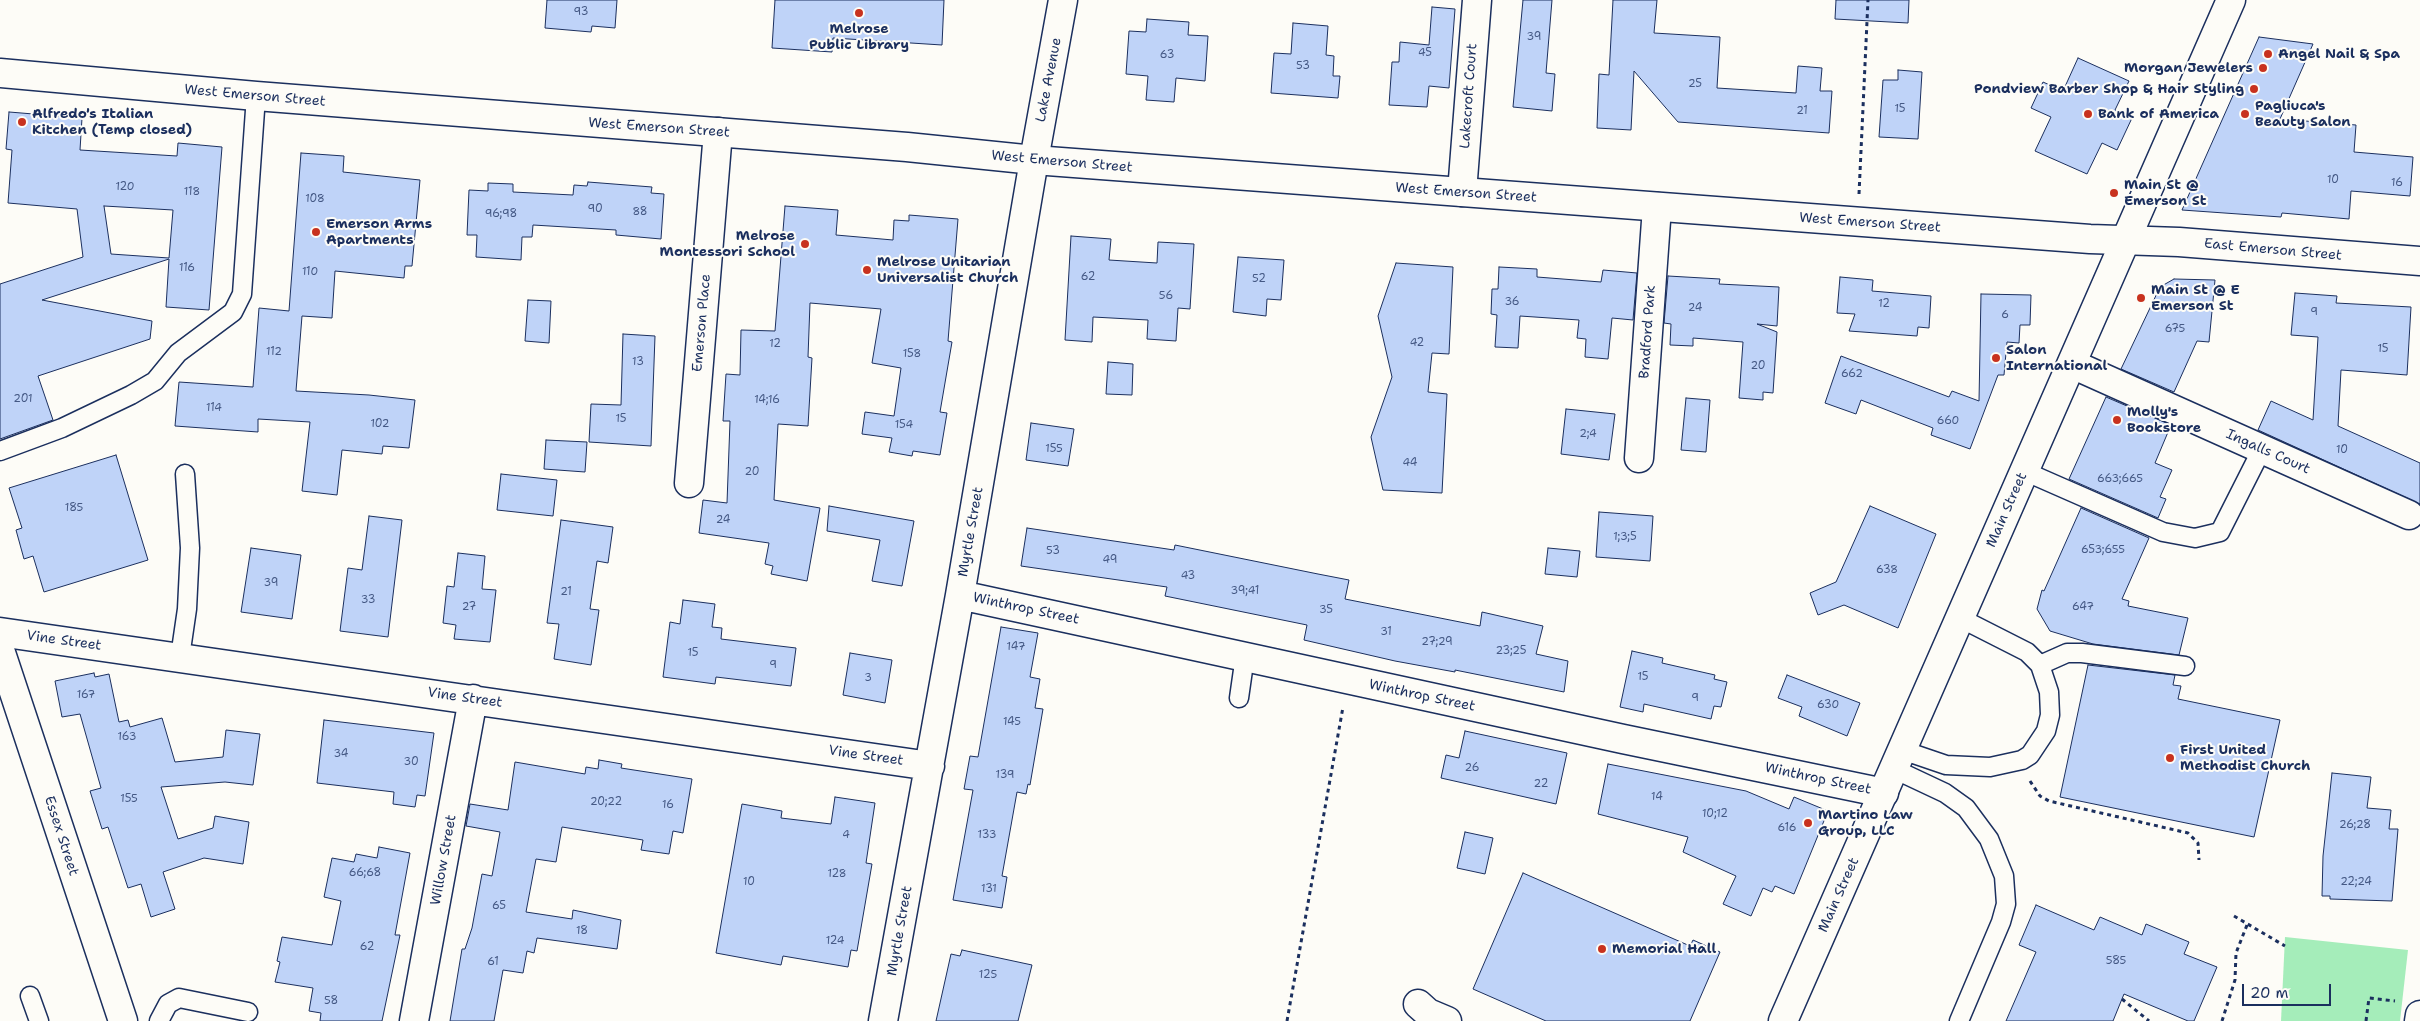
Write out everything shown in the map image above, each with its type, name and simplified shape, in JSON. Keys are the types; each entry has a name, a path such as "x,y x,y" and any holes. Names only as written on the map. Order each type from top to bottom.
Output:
{"street":[{"name":"Lake Avenue","path":"1034,160 1064,0"},
{"name":"Lakecroft Court","path":"1462,192 1477,0"},
{"name":"Main Street","path":"1783,1021 2231,0"},
{"name":"West Emerson Street","path":"0,73 256,96 906,147 1034,160 2126,241"},
{"name":"Emerson Place","path":"689,483 718,132"},
{"name":"Myrtle Street","path":"883,1021 960,595 1034,160"},
{"name":"Bradford Park","path":"1639,458 1657,207"},
{"name":"East Emerson Street","path":"2126,241 2179,242 2420,261"},
{"name":"Ingalls Court","path":"2072,364 2409,515"},
{"name":"Winthrop Street","path":"960,595 1623,740 1894,771"},
{"name":"Vine Street","path":"0,632 930,766"},
{"name":"Essex Street","path":"0,650 123,1021"},
{"name":"Willow Street","path":"414,1021 473,699"},
{"path":"1418,1004 1428,1013 1448,1021"}],"lane":[{"path":"0,451 44,436 131,395 155,380 178,353 233,312 242,294 256,96"},
{"path":"2024,471 2163,532 2195,538 2220,532 2262,450"},
{"path":"180,657 187,608 190,548 185,474"},
{"path":"1894,771 1946,765 1990,767 2022,760 2030,755 2038,746 2046,731 2050,715 2049,692 2040,665 2027,652 1960,618"},
{"path":"2040,665 2067,653 2082,653 2185,666"},
{"path":"1239,698 1245,656"},
{"path":"1894,771 1945,793 1966,808 1989,840 2004,876 2006,904 2001,922 1959,1021"},
{"path":"30,996 39,1021"},
{"path":"158,1021 168,1004 180,998 248,1012"}],"path":[{"path":"1858,222 1868,0"},
{"path":"1287,1021 1348,679"},
{"path":"2022,760 2040,796 2049,801 2188,833 2198,843 2199,860"},
{"path":"2234,916 2285,946"},
{"path":"2222,1021 2235,980 2236,953 2247,925"},
{"path":"2366,1021 2369,998 2414,1012"},
{"path":"2122,999 2149,1021"}],"green space":[{"path":"2285,937 2408,950 2400,1021 2281,1021"}],"building":[{"path":"547,0 617,0 615,28 592,26 591,32 545,28"},
{"name":"Melrose Public Library","path":"775,0 944,0 942,45 833,38 832,52 772,48"},
{"path":"1523,0 1552,0 1546,73 1555,74 1552,111 1513,107"},
{"path":"1613,0 1657,0 1654,33 1720,37 1717,88 1796,93 1798,66 1822,68 1820,91 1832,91 1829,133 1678,122 1634,71 1631,130 1597,128 1599,74 1609,75"},
{"path":"1836,0 1909,0 1908,23 1835,19"},
{"path":"1432,7 1455,9 1449,88 1429,86 1427,107 1389,105 1392,62 1399,62 1400,42 1429,45"},
{"path":"1147,19 1189,22 1188,35 1208,36 1205,81 1176,78 1174,102 1146,100 1148,76 1126,74 1129,31 1146,32"},
{"path":"1293,23 1328,26 1326,55 1334,56 1333,76 1340,76 1338,98 1271,93 1274,53 1291,54"},
{"path":"2259,37 2313,44 2280,119 2356,125 2354,152 2413,157 2410,196 2351,191 2349,219 2282,213 2281,217 2182,210"},
{"name":"Bank of America","path":"2078,58 2129,81 2115,110 2132,118 2117,150 2102,143 2087,174 2035,151 2051,117 2031,108 2043,82 2063,91"},
{"path":"1898,70 1922,72 1918,139 1879,137 1883,80 1898,80"},
{"path":"9,112 82,118 80,150 177,156 178,143 222,147 209,310 166,307 169,259 42,300 152,321 150,339 38,376 53,420 0,439 0,284 83,257 77,209 8,203 12,150 6,149","holes":["104,206 173,210 169,258 111,254"]},
{"path":"301,153 344,156 343,172 420,180 412,266 405,266 404,278 335,271 332,318 302,316 296,391 369,395 415,400 409,448 383,446 382,454 342,450 337,495 302,491 310,422 258,419 258,432 175,426 179,382 253,387 259,308 289,311"},
{"path":"588,182 652,187 651,193 664,194 661,239 616,235 616,230 533,225 532,237 522,237 521,260 476,257 477,235 467,235 469,190 488,191 488,183 513,184 513,192 573,195 574,185 587,186"},
{"path":"785,206 838,210 836,235 893,240 894,220 909,221 909,215 958,219 948,341 952,342 940,412 947,413 940,455 913,451 912,456 889,452 892,438 862,434 865,412 894,416 901,368 872,363 881,309 810,303 808,357 812,358 808,426 778,424 774,500 820,508 807,581 771,574 773,566 765,564 769,543 699,533 703,500 727,503 730,421 723,421 726,374 740,375 741,330 775,331"},
{"path":"1071,236 1111,239 1109,260 1157,263 1158,242 1194,244 1190,309 1178,308 1176,341 1147,339 1148,320 1093,317 1092,342 1065,340"},
{"path":"1238,257 1284,260 1281,300 1267,299 1266,316 1233,312"},
{"path":"1396,263 1453,267 1449,354 1432,353 1428,392 1447,394 1442,493 1383,490 1371,437 1392,377 1378,316"},
{"path":"1499,267 1537,269 1537,277 1601,282 1603,270 1637,273 1633,320 1612,318 1608,359 1585,357 1586,339 1577,338 1579,320 1520,316 1518,348 1495,347 1497,315 1491,314 1492,289 1498,289"},
{"path":"1668,276 1720,279 1719,284 1779,287 1777,326 1757,324 1777,332 1773,393 1763,392 1763,400 1739,398 1743,342 1693,338 1693,346 1670,345 1671,324 1664,323"},
{"path":"1840,277 1873,280 1872,291 1931,296 1929,328 1918,327 1917,336 1849,331 1855,314 1837,313"},
{"path":"2174,279 2215,280 2209,342 2197,341 2174,392 2121,369 2160,287"},
{"path":"2295,293 2337,296 2336,303 2411,307 2407,375 2341,370 2338,426 2420,463 2420,504 2258,430 2271,401 2313,420 2318,337 2291,335"},
{"path":"1981,294 2031,295 2030,325 2020,325 2019,343 2007,342 2004,375 1998,375 1970,449 1931,435 1933,428 1861,400 1856,414 1825,403 1841,356 1949,397 1952,391 1979,401"},
{"path":"528,300 551,301 549,343 525,341"},
{"path":"623,334 655,336 651,446 589,442 591,404 621,405"},
{"path":"1108,362 1133,364 1132,395 1106,394"},
{"path":"2106,397 2171,425 2155,463 2172,470 2160,497 2166,499 2158,518 2069,479"},
{"path":"1686,398 1710,400 1706,452 1681,450"},
{"path":"1566,409 1615,414 1609,460 1561,454"},
{"path":"1031,423 1074,429 1068,466 1026,460"},
{"path":"546,440 587,442 585,472 544,469"},
{"path":"116,455 148,560 44,592 33,556 24,559 16,530 22,528 9,488"},
{"path":"501,474 557,480 553,516 497,510"},
{"path":"829,506 914,521 902,586 872,581 880,540 827,531"},
{"path":"1870,506 1936,534 1898,628 1844,605 1818,615 1810,593 1836,582"},
{"path":"2081,508 2149,538 2122,599 2129,601 2128,606 2188,618 2179,655 2093,644 2050,631 2037,609 2042,590 2044,591"},
{"path":"1599,512 1653,516 1650,561 1596,557"},
{"path":"369,516 402,520 388,637 340,631 348,568 362,570"},
{"path":"561,520 613,527 608,563 597,561 590,609 599,610 591,665 554,659 559,624 547,623"},
{"path":"1027,528 1174,550 1175,545 1349,580 1345,599 1480,626 1482,612 1543,626 1536,654 1568,661 1564,692 1455,670 1455,672 1395,661 1304,640 1307,625 1165,596 1167,587 1021,566"},
{"path":"251,548 301,555 292,619 241,612"},
{"path":"1548,548 1580,551 1577,577 1545,574"},
{"path":"458,553 485,556 482,589 496,590 490,642 454,639 456,625 443,623 447,586 454,587"},
{"path":"683,600 715,604 712,627 722,628 721,639 796,648 791,686 716,677 715,684 663,677 670,622 680,624"},
{"path":"1001,627 1038,633 1030,677 1040,679 1035,708 1043,709 1030,785 1028,784 1026,794 1017,792 1002,876 1007,877 1002,908 953,900 973,790 964,789 970,756 978,757"},
{"path":"1632,651 1663,658 1662,663 1715,675 1714,679 1727,682 1721,707 1714,706 1711,719 1644,704 1643,712 1620,707"},
{"path":"850,653 892,660 885,703 843,695"},
{"name":"First United Methodist Church","path":"2088,665 2175,675 2173,685 2181,686 2178,699 2280,720 2254,837 2060,797"},
{"path":"94,673 95,677 109,674 119,722 128,720 130,727 162,718 175,762 223,757 226,730 260,734 253,785 225,782 161,787 178,839 213,828 215,816 249,822 243,864 204,858 163,872 175,909 151,917 141,884 128,888 108,827 102,829 90,791 101,788 80,714 62,717 55,681"},
{"path":"1787,675 1860,703 1847,736 1799,716 1802,707 1778,698"},
{"path":"324,720 434,733 425,796 417,795 415,807 393,804 394,792 317,783"},
{"path":"1465,731 1567,753 1556,804 1441,778 1446,755 1459,758"},
{"path":"599,760 622,764 621,768 692,779 683,833 673,831 669,854 641,850 643,840 562,827 556,862 536,859 526,912 572,919 573,910 621,920 617,949 537,938 534,953 527,951 523,973 503,970 494,1021 450,1021 462,949 465,949 472,928 482,874 492,876 500,832 466,826 470,804 508,810 515,762 585,774 586,767 598,769"},
{"path":"1608,764 1746,791 1789,809 1794,797 1828,811 1794,894 1775,886 1772,892 1763,888 1751,916 1723,904 1736,876 1683,852 1688,837 1598,814"},
{"path":"2332,773 2371,777 2367,808 2391,810 2389,829 2398,829 2392,901 2330,899 2330,896 2322,896 2323,856"},
{"path":"835,797 875,803 866,863 872,864 857,951 851,950 848,967 783,956 781,965 716,953 742,804 782,811 781,818 831,824"},
{"path":"1465,832 1493,838 1485,874 1457,868"},
{"path":"379,847 410,853 395,935 400,935 382,1021 320,1021 321,1013 309,1011 313,988 275,982 280,962 277,961 282,937 332,945 341,901 324,897 332,858 354,862 356,854 377,858"},
{"name":"Memorial Hall","path":"1523,873 1690,946 1693,940 1720,952 1690,1021 1546,1021 1473,989"},
{"path":"2036,905 2094,930 2100,917 2142,935 2146,924 2189,942 2184,954 2217,967 2194,1021 2188,1021 2124,994 2113,1021 2006,1021 2036,952 2019,945"},
{"path":"962,950 1032,965 1018,1021 936,1021 951,954 960,956"}],"place":[{"name":"Melrose Public Library","path":"859,13"},
{"name":"Angel Nail & Spa","path":"2268,54"},
{"name":"Morgan Jewelers","path":"2263,68"},
{"name":"Pondview Barber Shop & Hair Styling","path":"2254,89"},
{"name":"Bank of America","path":"2088,114"},
{"name":"Pagliuca's Beauty Salon","path":"2245,114"},
{"name":"Alfredo's Italian Kitchen (Temp closed)","path":"22,122"},
{"name":"Main St @ Emerson St","path":"2114,193"},
{"name":"Emerson Arms Apartments","path":"316,232"},
{"name":"Melrose Montessori School","path":"805,244"},
{"name":"Melrose Unitarian Universalist Church","path":"867,270"},
{"name":"Main St @ E Emerson St","path":"2141,298"},
{"name":"Salon International","path":"1996,358"},
{"name":"Molly's Bookstore","path":"2117,420"},
{"name":"First United Methodist Church","path":"2170,758"},
{"name":"Martino Law Group, LLC","path":"1808,823"},
{"name":"Memorial Hall","path":"1602,949"}]}
